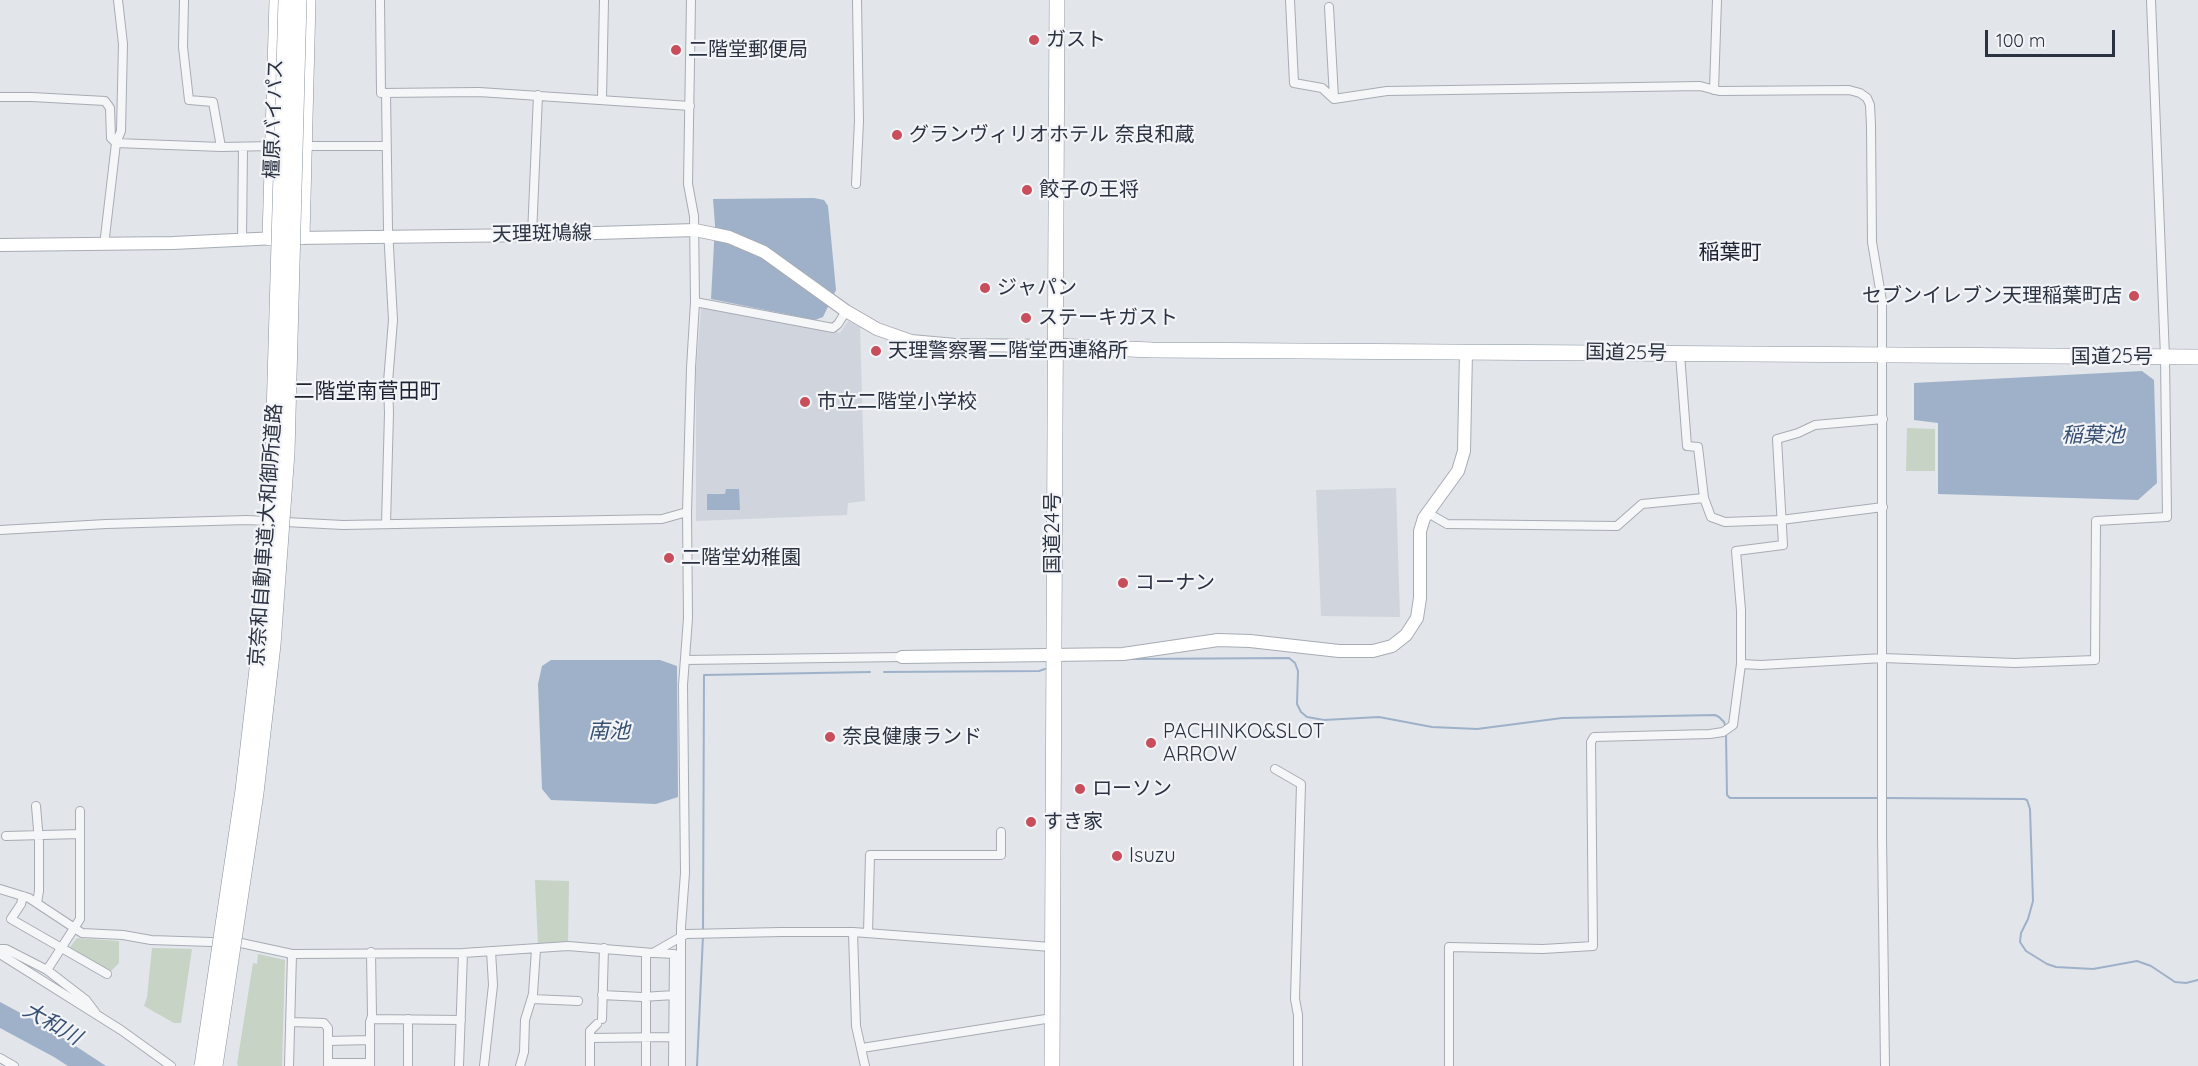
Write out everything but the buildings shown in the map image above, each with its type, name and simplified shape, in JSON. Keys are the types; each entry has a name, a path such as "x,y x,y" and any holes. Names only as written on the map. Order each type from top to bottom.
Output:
{"highway":[{"name":"橿原バイパス","path":"270,238 277,0"},
{"name":"京奈和自動車道;大和御所道路","path":"202,1066 243,790 260,643 273,451 286,0"},
{"name":"京奈和自動車道;大和御所道路","path":"215,1066 256,793 275,622 287,452 299,0"},
{"name":"橿原バイパス","path":"302,237 308,0"},
{"name":"国道24号","path":"1052,1066 1057,0"},
{"name":"国道25号","path":"1055,346 1164,350 2198,357"}],"main road":[{"name":"天理斑鳩線","path":"0,245 694,230 744,242 764,252 842,308 877,329 911,341 955,345 1055,346"},
{"path":"902,657 1123,654 1218,640 1250,641 1339,651 1373,651 1392,646 1406,635 1417,618 1420,597 1420,531 1428,513 1458,471 1464,451 1466,351"}],"street":[{"path":"107,244 105,237 116,143 121,131 123,44 118,0"},
{"path":"184,0 183,47 189,100 213,102 220,147"},
{"path":"380,0 381,93 480,92 690,106"},
{"path":"602,99 604,0"},
{"path":"673,1066 674,954 685,873 683,685 688,618 687,512 695,302 694,230 688,184 691,0"},
{"path":"856,184 859,121 857,0"},
{"path":"1290,0 1294,83 1322,88 1334,99"},
{"path":"1714,90 1717,0"},
{"path":"1741,664 1761,665 1883,658 2015,663 2095,660 2096,521 2167,517 2165,357 2151,0"},
{"path":"1329,7 1334,99"},
{"path":"1334,99 1387,91 1700,86 1719,91 1849,90 1867,98 1870,105 1871,126 1872,242 1882,301 1882,837 1885,1066"},
{"path":"386,93 388,236 393,320 388,382 386,524"},
{"path":"532,235 538,95"},
{"path":"0,98 32,97 105,101 110,108 111,138 116,143 220,147 386,146"},
{"path":"242,239 243,147"},
{"path":"695,302 833,328 838,324 842,308"},
{"path":"1680,354 1687,446 1698,447 1704,498 1710,517 1725,522 1781,520 1883,507"},
{"path":"1449,1066 1449,947 1543,949 1593,946 1592,742 1594,736 1710,734 1728,730 1734,720 1741,664 1741,610 1736,551 1783,545 1777,439 1815,425 1883,419"},
{"path":"1428,513 1447,524 1617,526 1642,504 1704,498"},
{"path":"0,530 247,520 343,525 662,519 687,512"},
{"path":"685,660 902,657"},
{"path":"1275,769 1301,784 1295,999 1298,1015 1298,1066"},
{"path":"36,806 39,835 37,903"},
{"path":"47,970 80,920 80,811"},
{"path":"868,933 870,855 1001,855 1001,832"},
{"path":"6,836 80,834"},
{"path":"0,889 37,903 82,933 151,940 241,943 292,954 463,953 536,950 568,946 674,954"},
{"path":"23,896 21,904 11,919 107,974"},
{"path":"650,953 678,937 697,934 853,932 1052,947"},
{"path":"853,932 856,1026 865,1066"},
{"path":"678,937 681,1066"},
{"path":"590,1066 590,1031 599,1021 604,948"},
{"path":"0,949 6,949 47,970 86,1000 96,1014"},
{"path":"520,1066 524,1052 525,1020 532,999 536,950"},
{"path":"484,1066 494,985 491,951"},
{"path":"290,1022 324,1023 328,1028 328,1065 370,1065 371,952"},
{"path":"459,1066 463,953"},
{"path":"646,1066 646,996 650,953"},
{"path":"0,954 96,1014 171,1066"},
{"path":"289,1066 292,954"},
{"path":"602,995 674,995"},
{"path":"532,999 578,1001"},
{"path":"862,1048 1052,1018"},
{"path":"371,1019 461,1020"},
{"path":"408,1019 408,1066"},
{"path":"590,1038 673,1037"},
{"path":"328,1041 370,1040"},
{"path":"0,1058 14,1066"}],"shaded area":[{"path":"701,308 840,333 848,321 860,327 865,501 848,503 847,515 696,521 696,372"},
{"path":"1396,488 1400,617 1321,616 1316,490"}],"green space":[{"path":"1907,428 1935,429 1935,471 1906,471"},
{"path":"535,880 569,881 568,942 538,945"},
{"path":"77,938 119,941 119,963 110,972 69,948"},
{"path":"152,948 192,949 181,1023 174,1023 144,1006"},
{"path":"258,954 285,960 282,1066 238,1066 237,1064 253,963 257,964"}],"water":[{"path":"814,198 824,200 828,206 836,290 823,317 815,320 711,299 715,225 713,199"},
{"name":"稲葉池","path":"2142,371 2154,380 2157,483 2138,500 1938,494 1938,423 1914,420 1914,383"},
{"path":"726,489 739,489 740,510 707,510 707,494 725,494"},
{"name":"南池","path":"551,660 660,660 677,666 678,797 656,804 551,800 542,789 538,684 542,666"},
{"path":"0,1002 45,1026 106,1066 68,1066 0,1028"}],"waterway":[{"path":"1130,659 1289,658 1295,663 1298,671 1297,704 1301,712 1307,717 1324,720 1379,717 1432,727 1477,729 1562,718 1715,715 1724,722 1726,728"},
{"path":"884,672 1039,671 1045,669"},
{"path":"703,930 704,675 870,672"},
{"path":"1726,734 1727,795 1730,798 1878,798"},
{"path":"1884,798 2027,800 2030,809 2033,901 2021,933 2020,942 2026,951 2056,967 2093,969 2137,961 2151,966 2175,982 2186,983 2198,980"},
{"path":"697,1066 703,936"}],"place":[{"name":"ガスト","path":"1034,40"},
{"name":"二階堂郵便局","path":"676,50"},
{"name":"グランヴィリオホテル 奈良和蔵","path":"897,135"},
{"name":"餃子の王将","path":"1027,190"},
{"name":"ジャパン","path":"985,288"},
{"name":"セブンイレブン天理稲葉町店","path":"2134,296"},
{"name":"ステーキガスト","path":"1026,318"},
{"name":"天理警察署二階堂西連絡所","path":"876,351"},
{"name":"市立二階堂小学校","path":"805,402"},
{"name":"二階堂幼稚園","path":"669,558"},
{"name":"コーナン","path":"1123,583"},
{"name":"奈良健康ランド","path":"830,737"},
{"name":"PACHINKO&SLOT ARROW","path":"1151,743"},
{"name":"ローソン","path":"1080,789"},
{"name":"すき家","path":"1031,822"},
{"name":"Isuzu","path":"1117,856"}],"district":[{"name":"稲葉町","path":"1730,253"},
{"name":"二階堂南菅田町","path":"367,392"}],"water label":[{"name":"大和川","path":"52,1024"}]}
